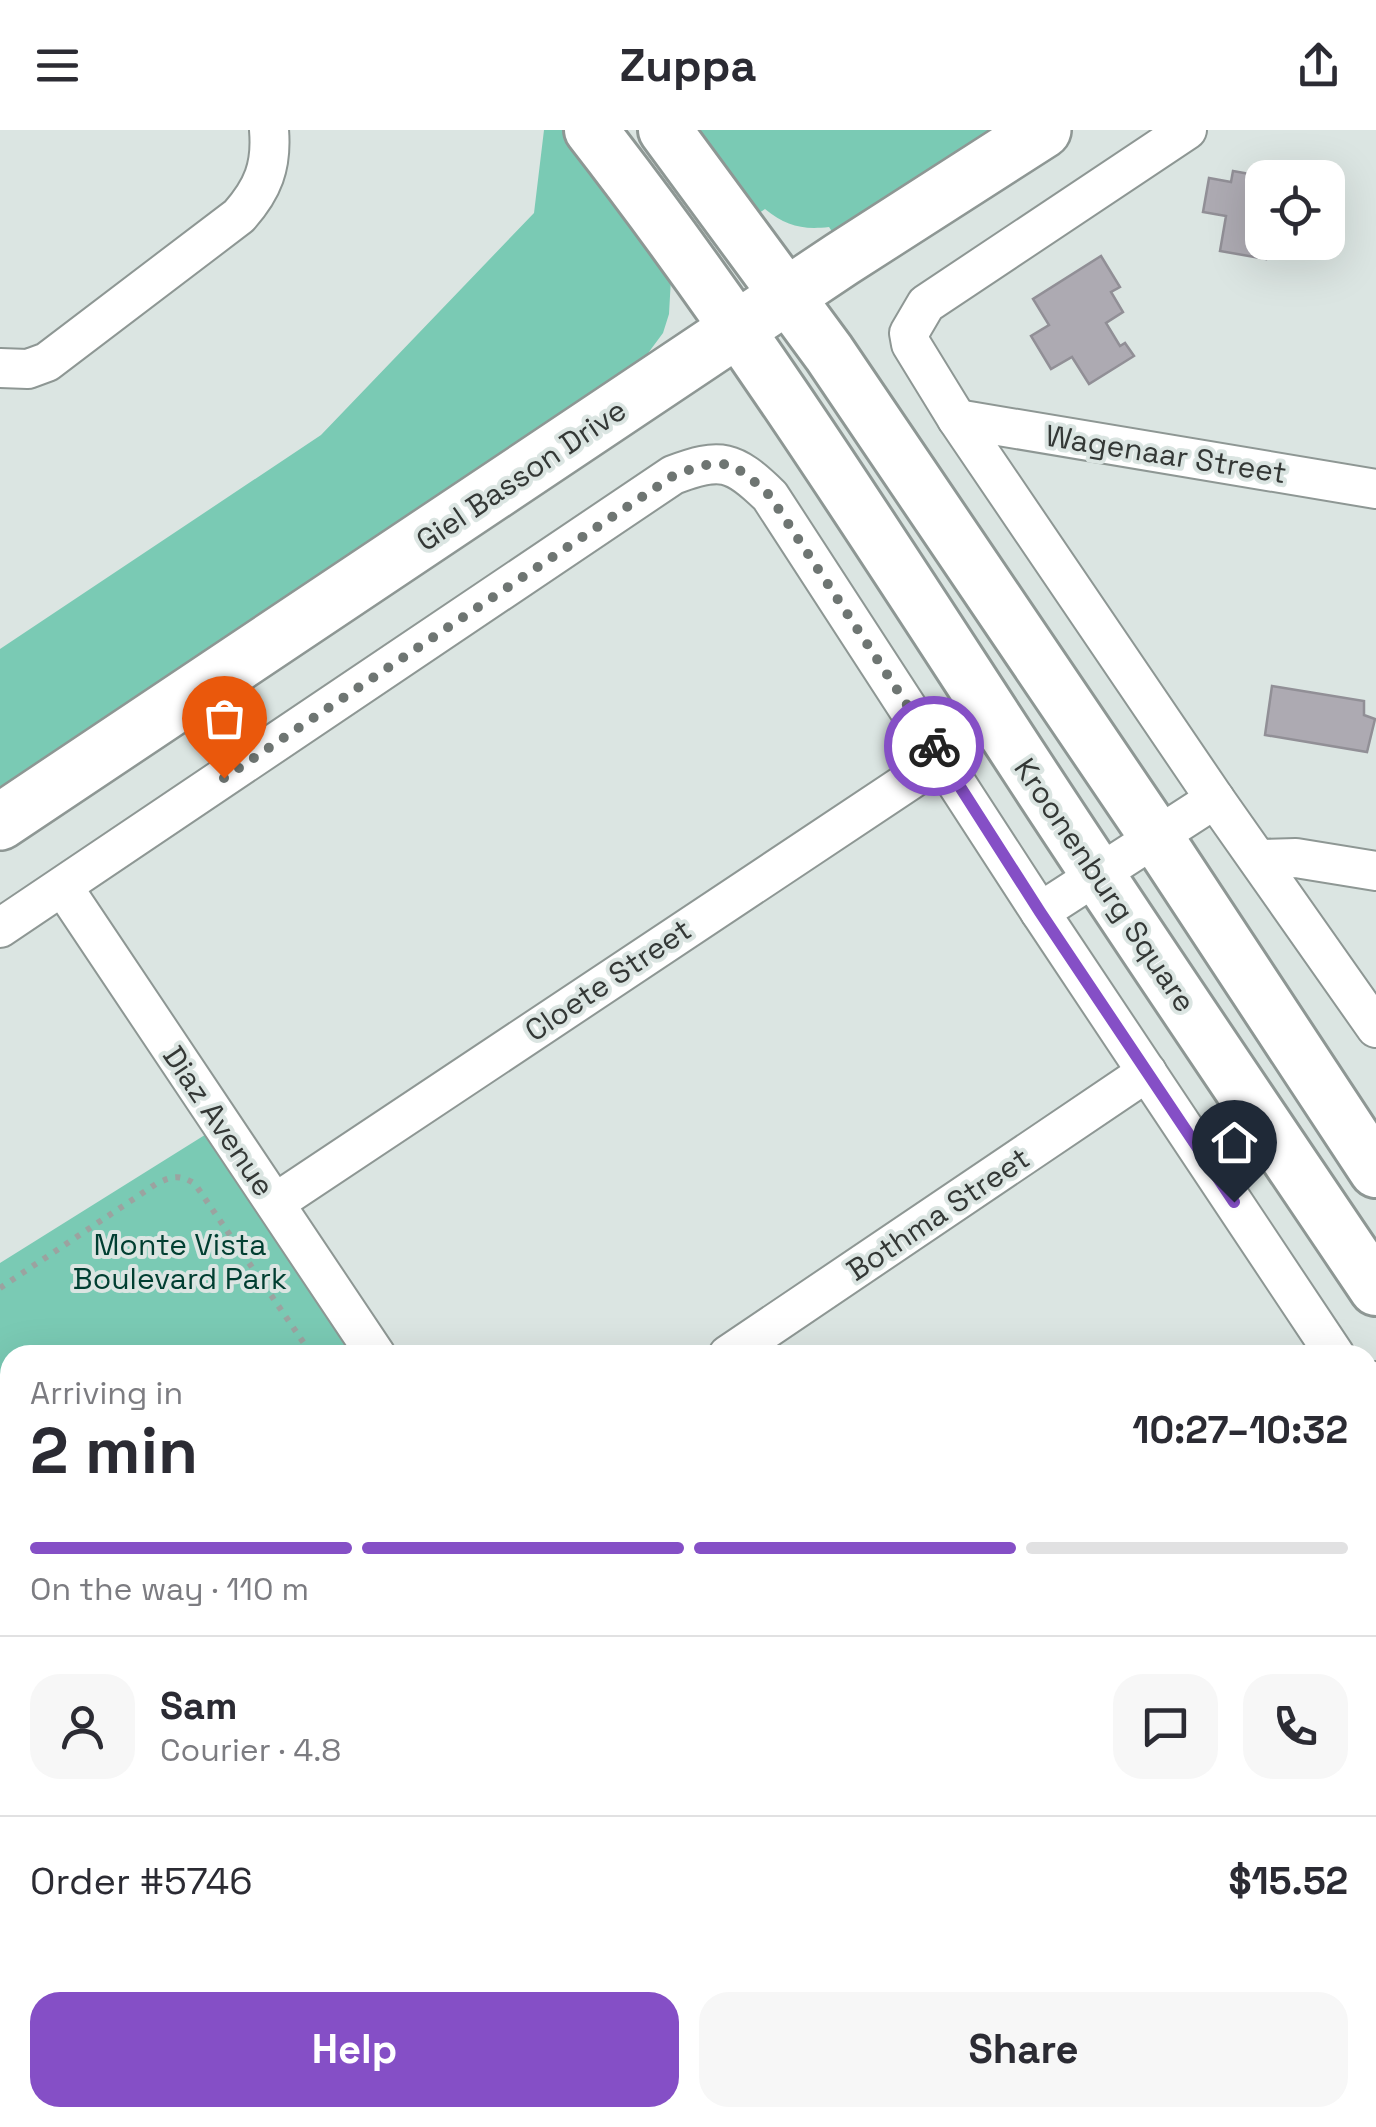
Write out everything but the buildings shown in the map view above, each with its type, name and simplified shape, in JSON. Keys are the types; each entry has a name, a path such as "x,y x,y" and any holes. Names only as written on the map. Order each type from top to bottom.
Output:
{"main road":[{"name":"Giel Basson Drive","path":"0,822 1043,130"}],"street":[{"path":"0,368 28,369 47,362 240,216 267,174 269,130"},
{"name":"Kroonenburg Square","path":"590,130 737,330 1376,1289"},
{"path":"665,130 789,295 1155,835 1376,1172"},
{"path":"1187,130 926,304 910,333 915,354 957,419 1376,1028"},
{"name":"Wagenaar Street","path":"957,419 1376,489"},
{"path":"0,928 673,476 722,462 744,471 770,496 1328,1345"},
{"name":"Cloete Street","path":"275,1203 942,759"},
{"path":"1040,912 1215,799"},
{"path":"1258,858 1296,858 1376,872"},
{"name":"Diaz Avenue","path":"63,886 369,1345"},
{"name":"Bothma Street","path":"743,1345 1147,1072"}],"path":[{"path":"0,1288 156,1184 171,1176 184,1176 194,1184 305,1345"}],"green space":[{"path":"544,130 574,130 671,278 669,314 663,333 640,364 0,792 0,649 321,435 534,213"},
{"path":"693,130 994,130 833,233 829,227 787,223 765,209 759,213"},
{"name":"Monte Vista Boulevard Park","path":"208,1133 350,1345 0,1345 0,1263"}],"way so far":[{"path":"224,778 673,476 722,462 744,471 770,496 934,746"}],"route":[{"path":"934,746 1234,1202"}]}
